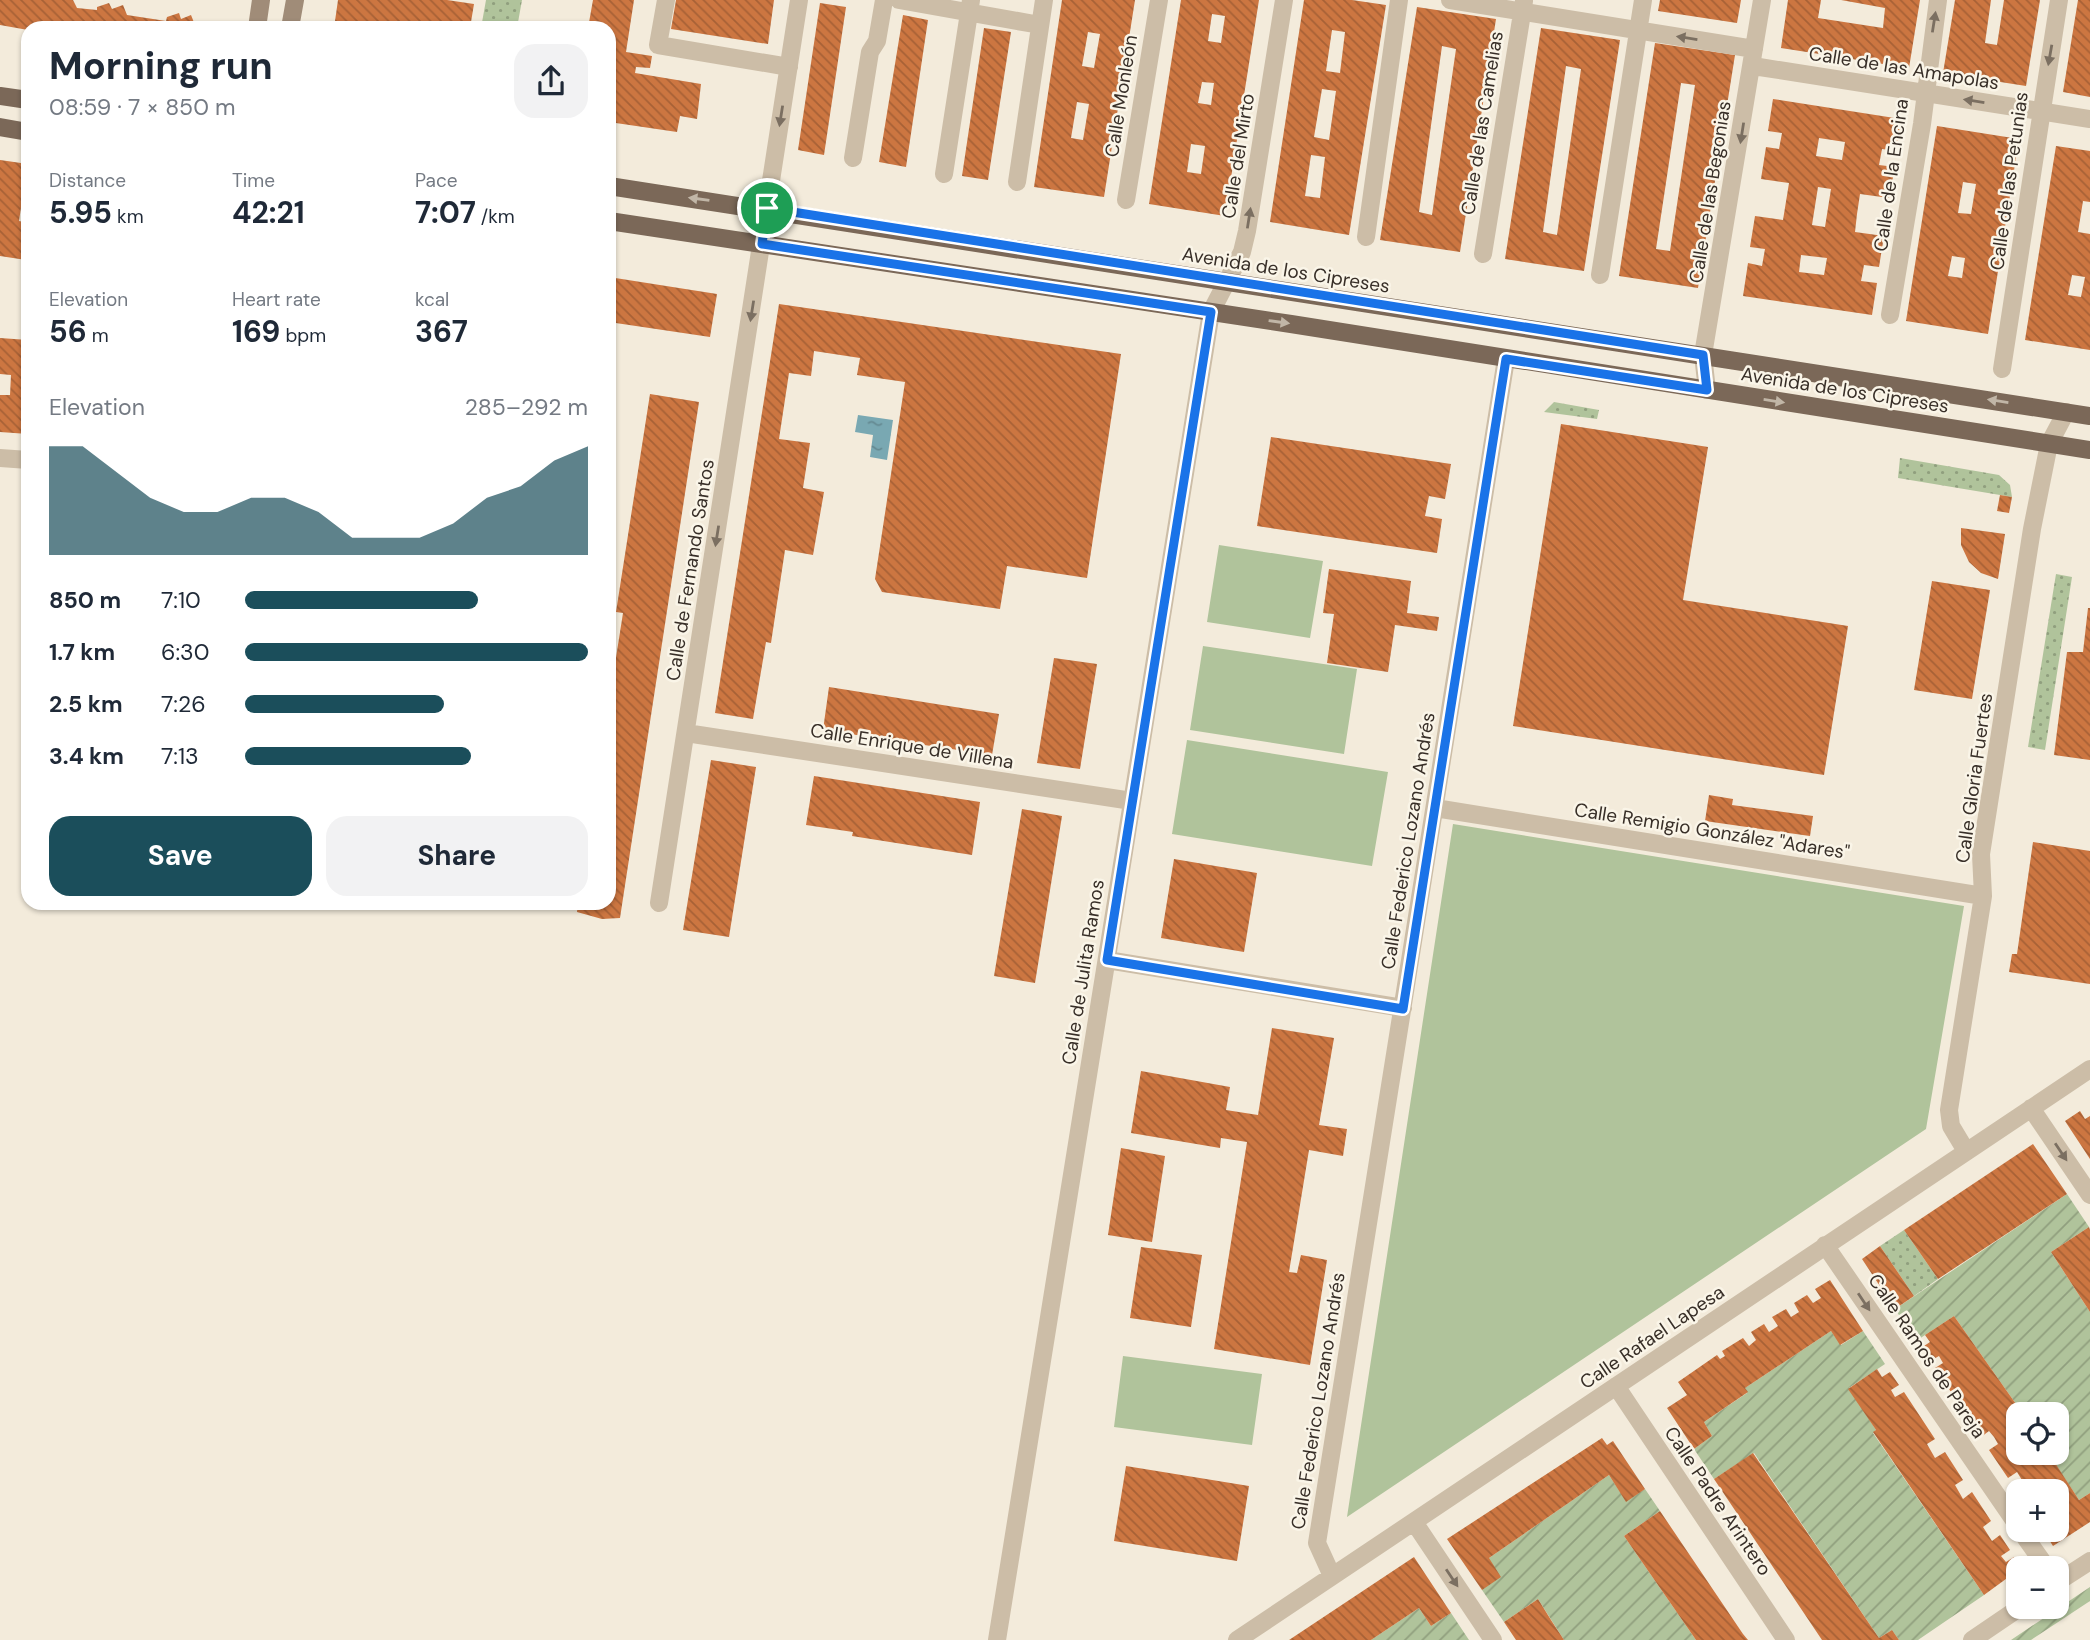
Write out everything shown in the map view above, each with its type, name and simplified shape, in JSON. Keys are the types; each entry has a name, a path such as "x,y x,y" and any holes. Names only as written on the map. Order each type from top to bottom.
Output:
{"main road":[{"path":"258,21 261,0"},
{"path":"291,21 295,0"},
{"path":"0,96 21,99"},
{"path":"0,127 21,131"},
{"name":"Avenida de los Cipreses","path":"616,187 767,208 2090,416"},
{"name":"Avenida de los Cipreses","path":"616,222 2090,450"}],"street":[{"path":"666,0 658,45 789,68"},
{"path":"762,244 799,0"},
{"path":"853,158 870,52 877,41 884,0"},
{"path":"899,0 970,6 1040,24"},
{"path":"1017,182 1044,0"},
{"name":"Calle Monleón","path":"1126,200 1159,0"},
{"name":"Calle del Mirto","path":"1211,312 1228,282 1247,232 1284,0"},
{"path":"1366,237 1399,0"},
{"name":"Calle de las Amapolas","path":"1450,0 1523,6 1924,93 2090,119"},
{"path":"1600,275 1643,0"},
{"name":"Calle de las Begonias","path":"1707,390 1703,355 1762,0"},
{"name":"Calle de la Encina","path":"1890,315 1922,124 1938,0"},
{"name":"Calle de las Petunias","path":"2002,369 2059,0"},
{"path":"944,174 970,6"},
{"name":"Calle de las Camelias","path":"1483,254 1523,6"},
{"name":"Calle de Fernando Santos","path":"659,903 762,244"},
{"name":"Calle de Julita Ramos","path":"998,1640 1211,312"},
{"name":"Calle Federico Lozano Andrés","path":"1332,1576 1317,1543 1506,359"},
{"name":"Calle Gloria Fuertes","path":"1966,1151 1951,1126 1949,1110 1983,896 1981,854 2032,529 2049,444 2066,412"},
{"path":"0,458 21,460"},
{"name":"Calle Enrique de Villena","path":"686,733 1132,801"},
{"name":"Calle Remigio González \"Adares\"","path":"1434,808 1983,896"},
{"path":"1107,960 1403,1009"},
{"name":"Calle Rafael Lapesa","path":"1237,1640 2090,1069"},
{"path":"2031,1108 2090,1195"},
{"name":"Calle Ramos de Pareja","path":"1825,1245 2006,1509"},
{"name":"Calle Padre Arintero","path":"1616,1386 1786,1640"},
{"path":"1414,1522 1493,1640"},
{"path":"2069,1575 2090,1561"},
{"path":"1972,1640 2006,1617"}],"green space":[{"path":"486,0 522,0 518,21 482,21"},
{"path":"1554,402 1599,410 1597,419 1544,412"},
{"path":"1900,458 1999,475 2010,485 2012,497 1898,478"},
{"path":"1219,545 1323,561 1310,638 1207,622"},
{"path":"2056,574 2072,577 2045,750 2028,747"},
{"path":"1203,646 1357,669 1344,754 1190,730"},
{"path":"1187,740 1388,772 1372,866 1172,834"},
{"path":"1453,824 1964,906 1926,1129 1347,1517"},
{"path":"2067,1194 2089,1227 2051,1252 2090,1312 2090,1493 2079,1500 2069,1485 2069,1479 2065,1479 2056,1465 2069,1465 2069,1402 2015,1402 1954,1316 1916,1341 1895,1309"},
{"path":"1904,1230 1938,1279 1914,1296 1880,1246"},
{"path":"1831,1331 1841,1345 1863,1331 1885,1364 1849,1388 1876,1430 1873,1433 1984,1595 1918,1640 1899,1640 1892,1630 1879,1638 1754,1453 1714,1479 1694,1449 1712,1436 1704,1422 1747,1393 1745,1388"},
{"path":"1123,1356 1262,1374 1252,1445 1114,1427"},
{"path":"1609,1475 1626,1501 1645,1489 1660,1511 1624,1536 1696,1640 1564,1640 1538,1599 1504,1622 1482,1590 1489,1558"},
{"path":"2090,1587 2090,1601 2069,1615 2069,1601"},
{"path":"1419,1608 1431,1626 1451,1613 1469,1640 1371,1640"},
{"path":"2042,1619 2063,1619 2031,1640 2011,1640"}],"water":[{"path":"858,415 893,420 887,460 870,457 873,435 855,432"}],"building":[{"path":"0,0 73,0 77,8 97,10 97,7 109,3 112,9 123,5 127,15 166,21 21,21 21,29 0,25"},
{"path":"338,0 447,0 474,4 471,21 335,21"},
{"path":"593,0 634,0 626,52 652,56 650,68 636,67 635,73 701,84 697,119 680,116 677,132 616,123 616,21 589,21"},
{"path":"676,0 774,0 768,44 671,29"},
{"path":"1062,0 1135,0 1104,197 1034,187","holes":["1088,32 1100,34 1094,68 1082,66","1077,102 1089,104 1083,140 1071,138"]},
{"path":"1181,0 1259,0 1225,216 1149,204","holes":["1212,14 1225,16 1221,43 1208,41","1202,82 1214,83 1211,105 1198,103","1191,144 1205,146 1201,174 1187,172"]},
{"path":"1304,0 1352,0 1386,5 1349,235 1270,222","holes":["1332,30 1345,32 1340,73 1326,71","1322,89 1336,91 1329,140 1314,137","1311,155 1325,157 1320,198 1305,196"]},
{"path":"1660,0 1741,0 1737,23 1658,11"},
{"path":"1788,0 1821,0 1818,18 1883,28 1885,8 1841,0 1920,0 1909,68 1781,48"},
{"path":"1955,0 1991,0 1985,43 1997,45 2004,0 2040,0 2026,86 1943,73"},
{"path":"2078,0 2090,0 2090,97 2063,92"},
{"path":"820,3 846,7 824,155 798,150"},
{"path":"1417,7 1496,19 1460,252 1380,240","holes":["1442,46 1456,49 1432,215 1419,212"]},
{"path":"179,13 181,19 191,15 193,21 166,21 167,17"},
{"path":"903,15 928,20 906,167 879,162"},
{"path":"984,28 1011,32 988,180 962,176"},
{"path":"1541,28 1620,40 1584,271 1505,259","holes":["1566,66 1581,69 1557,235 1543,232"]},
{"path":"1655,43 1735,55 1698,288 1619,276","holes":["1681,83 1695,85 1670,251 1656,249"]},
{"path":"1773,99 1901,119 1896,151 1882,149 1879,165 1895,167 1889,198 1860,194 1857,214 1855,232 1884,236 1879,267 1864,265 1861,281 1877,283 1872,315 1743,296 1748,263 1762,266 1765,249 1750,247 1755,216 1783,220 1789,183 1761,179 1766,147 1779,149 1782,133 1768,131","holes":["1819,138 1845,142 1842,160 1816,156","1818,187 1831,189 1825,227 1812,225","1801,255 1827,258 1824,275 1799,272"]},
{"path":"1937,126 2019,139 1988,334 1906,321","holes":["1963,182 1976,184 1971,214 1958,213","1952,256 1965,258 1962,278 1948,276"]},
{"path":"2056,146 2090,151 2090,202 2083,201 2078,232 2090,234 2090,350 2025,340","holes":["2072,275 2085,277 2081,297 2068,295"]},
{"path":"0,160 21,163 21,259 0,256"},
{"path":"616,278 717,294 710,337 616,323"},
{"path":"779,304 1121,354 1087,578 1007,566 1000,609 882,592 875,579 905,382 857,375 860,358 814,351 811,376 789,373 779,439 810,443 803,488 824,492 813,555 785,550 771,643 766,642 753,719 715,713"},
{"path":"0,338 21,340 21,434 0,432 0,395 10,395 11,375 0,374"},
{"path":"650,394 699,402 620,918 602,919 577,912 616,910 616,658 623,613 616,612"},
{"path":"1561,424 1708,447 1683,600 1848,626 1824,775 1513,726"},
{"path":"1271,437 1451,464 1445,499 1429,496 1425,516 1442,519 1437,553 1257,526"},
{"path":"2000,495 2012,497 2009,513 1997,511"},
{"path":"1961,528 2005,534 1998,579 1981,573 1969,562 1961,545"},
{"path":"1329,569 1411,581 1407,613 1439,617 1437,631 1395,625 1388,672 1327,663 1334,614 1323,613"},
{"path":"1932,581 1990,590 1972,699 1914,690"},
{"path":"2088,608 2090,760 2054,755 2067,652 2083,652"},
{"path":"1054,658 1097,664 1080,769 1037,763"},
{"path":"829,687 999,714 992,755 823,730"},
{"path":"711,760 756,767 729,937 683,930"},
{"path":"814,776 980,802 972,855 852,836 853,832 806,825"},
{"path":"1709,795 1733,799 1732,805 1813,816 1810,836 1705,821"},
{"path":"1022,809 1062,816 1035,983 994,976"},
{"path":"2033,842 2090,851 2090,984 2009,972 2012,954 2017,954"},
{"path":"1174,859 1257,873 1244,952 1161,938"},
{"path":"1272,1028 1334,1038 1319,1125 1347,1129 1343,1156 1309,1150 1289,1272 1297,1273 1301,1255 1327,1260 1310,1365 1214,1349 1247,1142 1221,1138 1220,1148 1131,1133 1141,1071 1230,1087 1226,1110 1258,1115"},
{"path":"2080,1111 2085,1119 2090,1116 2090,1159 2065,1121"},
{"path":"2033,1144 2067,1194 1938,1279 1904,1230"},
{"path":"1121,1148 1165,1156 1152,1242 1108,1235"},
{"path":"2089,1227 2090,1230 2090,1312 2051,1252"},
{"path":"1880,1246 1914,1296 1895,1309 1862,1259"},
{"path":"1141,1247 1202,1255 1191,1327 1130,1318"},
{"path":"1830,1280 1863,1331 1840,1345 1831,1331 1745,1388 1748,1392 1704,1422 1712,1436 1694,1449 1667,1408 1687,1395 1678,1382 1717,1355 1720,1359 1725,1356 1722,1351 1743,1338 1749,1346 1756,1340 1751,1332 1764,1324 1769,1332 1778,1326 1772,1317 1786,1309 1791,1317 1799,1312 1794,1303 1807,1295 1813,1303 1821,1298 1815,1289"},
{"path":"1954,1316 2015,1402 2006,1402 2006,1465 2056,1465 2065,1479 2021,1479 2017,1472 2008,1478 1989,1450 1998,1444 1994,1437 1989,1431 1981,1437 1935,1368 1943,1363 1939,1356 1930,1361 1921,1348 1930,1342 1925,1335"},
{"path":"1877,1369 1882,1377 1890,1372 1899,1385 1891,1390 1895,1397 1904,1392 1935,1439 1927,1444 1935,1458 1945,1452 1963,1480 1955,1485 1963,1499 1972,1492 1991,1521 1983,1527 1992,1541 2000,1535 2010,1550 2001,1556 2006,1562 2006,1579 1984,1595 1873,1432 1876,1430 1848,1389"},
{"path":"1602,1438 1607,1445 1613,1441 1645,1489 1626,1502 1609,1475 1489,1558 1501,1577 1482,1590 1447,1539"},
{"path":"1753,1453 1879,1638 1892,1630 1899,1640 1822,1640 1714,1479"},
{"path":"1126,1466 1249,1486 1237,1561 1114,1541"},
{"path":"2069,1485 2079,1500 2090,1493 2090,1522 2069,1536"},
{"path":"1660,1511 1748,1640 1696,1640 1624,1536"},
{"path":"1414,1557 1451,1613 1431,1626 1419,1608 1371,1640 1289,1640"},
{"path":"1538,1599 1564,1640 1516,1640 1504,1622"}],"route":[{"path":"767,208 1703,355 1707,390 1506,359 1403,1009 1107,960 1211,312 762,244 767,208"}]}
